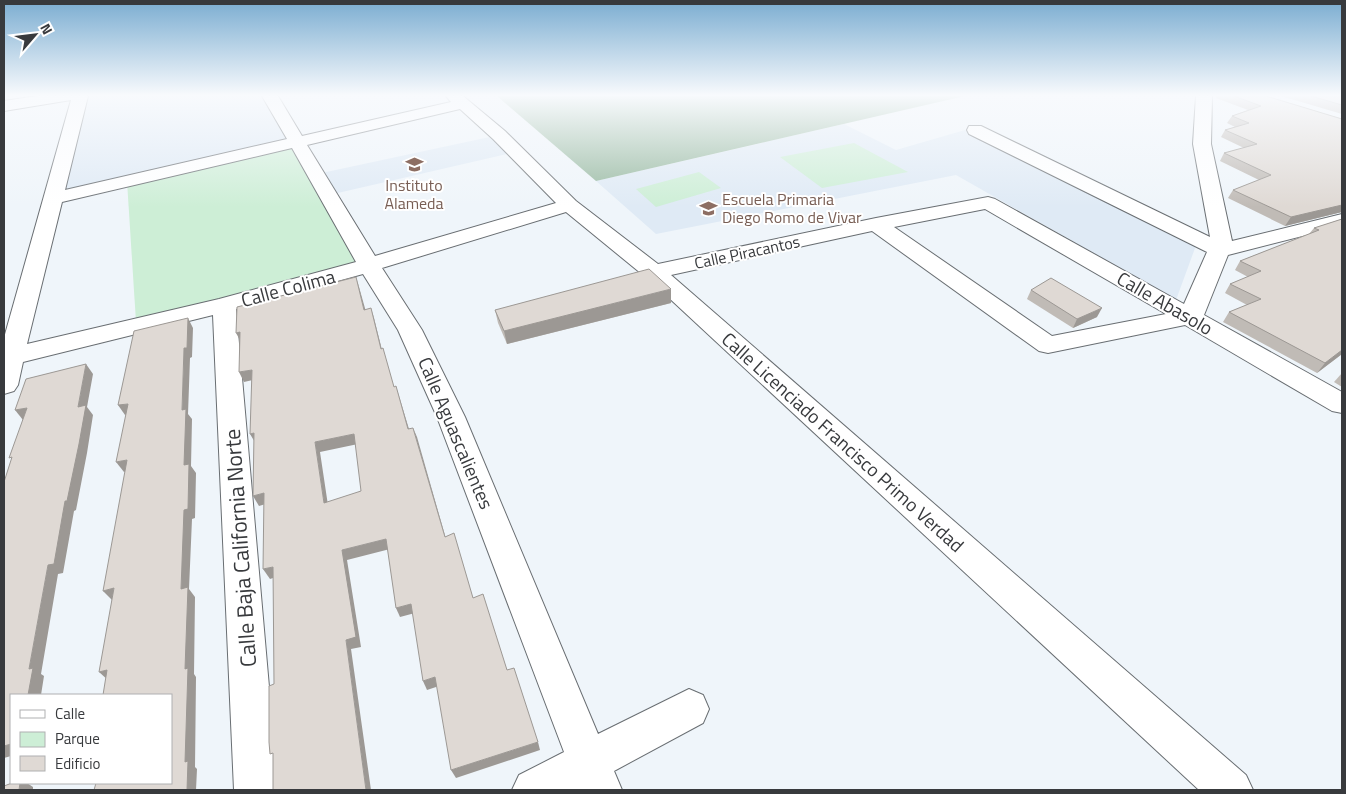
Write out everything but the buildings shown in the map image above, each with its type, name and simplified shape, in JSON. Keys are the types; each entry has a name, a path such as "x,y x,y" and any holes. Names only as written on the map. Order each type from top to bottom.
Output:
{"street":[{"path":"4,385 8,357 54,198 71,133"},
{"name":"Calle Aguascalientes","path":"293,133 410,330 451,417 595,776"},
{"path":"54,198 332,133"},
{"name":"Calle Licenciado Francisco Primo Verdad","path":"497,133 569,205 654,272 1231,790"},
{"path":"980,133 1220,250 1342,220"},
{"path":"876,224 1048,345 1190,317 1222,242 1202,144 1202,133"},
{"name":"Calle Piracantos","path":"654,272 876,224 988,203"},
{"name":"Calle Abasolo","path":"988,203 1342,404"},
{"name":"Calle Colima","path":"8,357 224,305 370,265 569,205"},
{"name":"Calle Baja California Norte","path":"224,305 256,790"},
{"path":"534,790 595,776 690,709"}],"shaded area":[{"path":"71,133 293,133 298,142 54,198"},
{"name":"Escuela Primaria Diego Romo de Vivar","path":"805,133 862,133 896,150 954,133 971,133 1198,240 1176,300 956,175 656,234 596,181"},
{"name":"Instituto Alameda","path":"499,135 507,154 329,195 317,174"}],"green space":[{"path":"540,133 804,133 596,181"},
{"path":"298,142 369,265 136,322 127,181"},
{"path":"854,143 908,172 822,188 780,157"},
{"path":"699,172 721,188 656,207 636,189"}],"place":[{"name":"Instituto Alameda","path":"414,164"},
{"name":"Escuela Primaria Diego Romo de Vivar","path":"708,208"}]}
